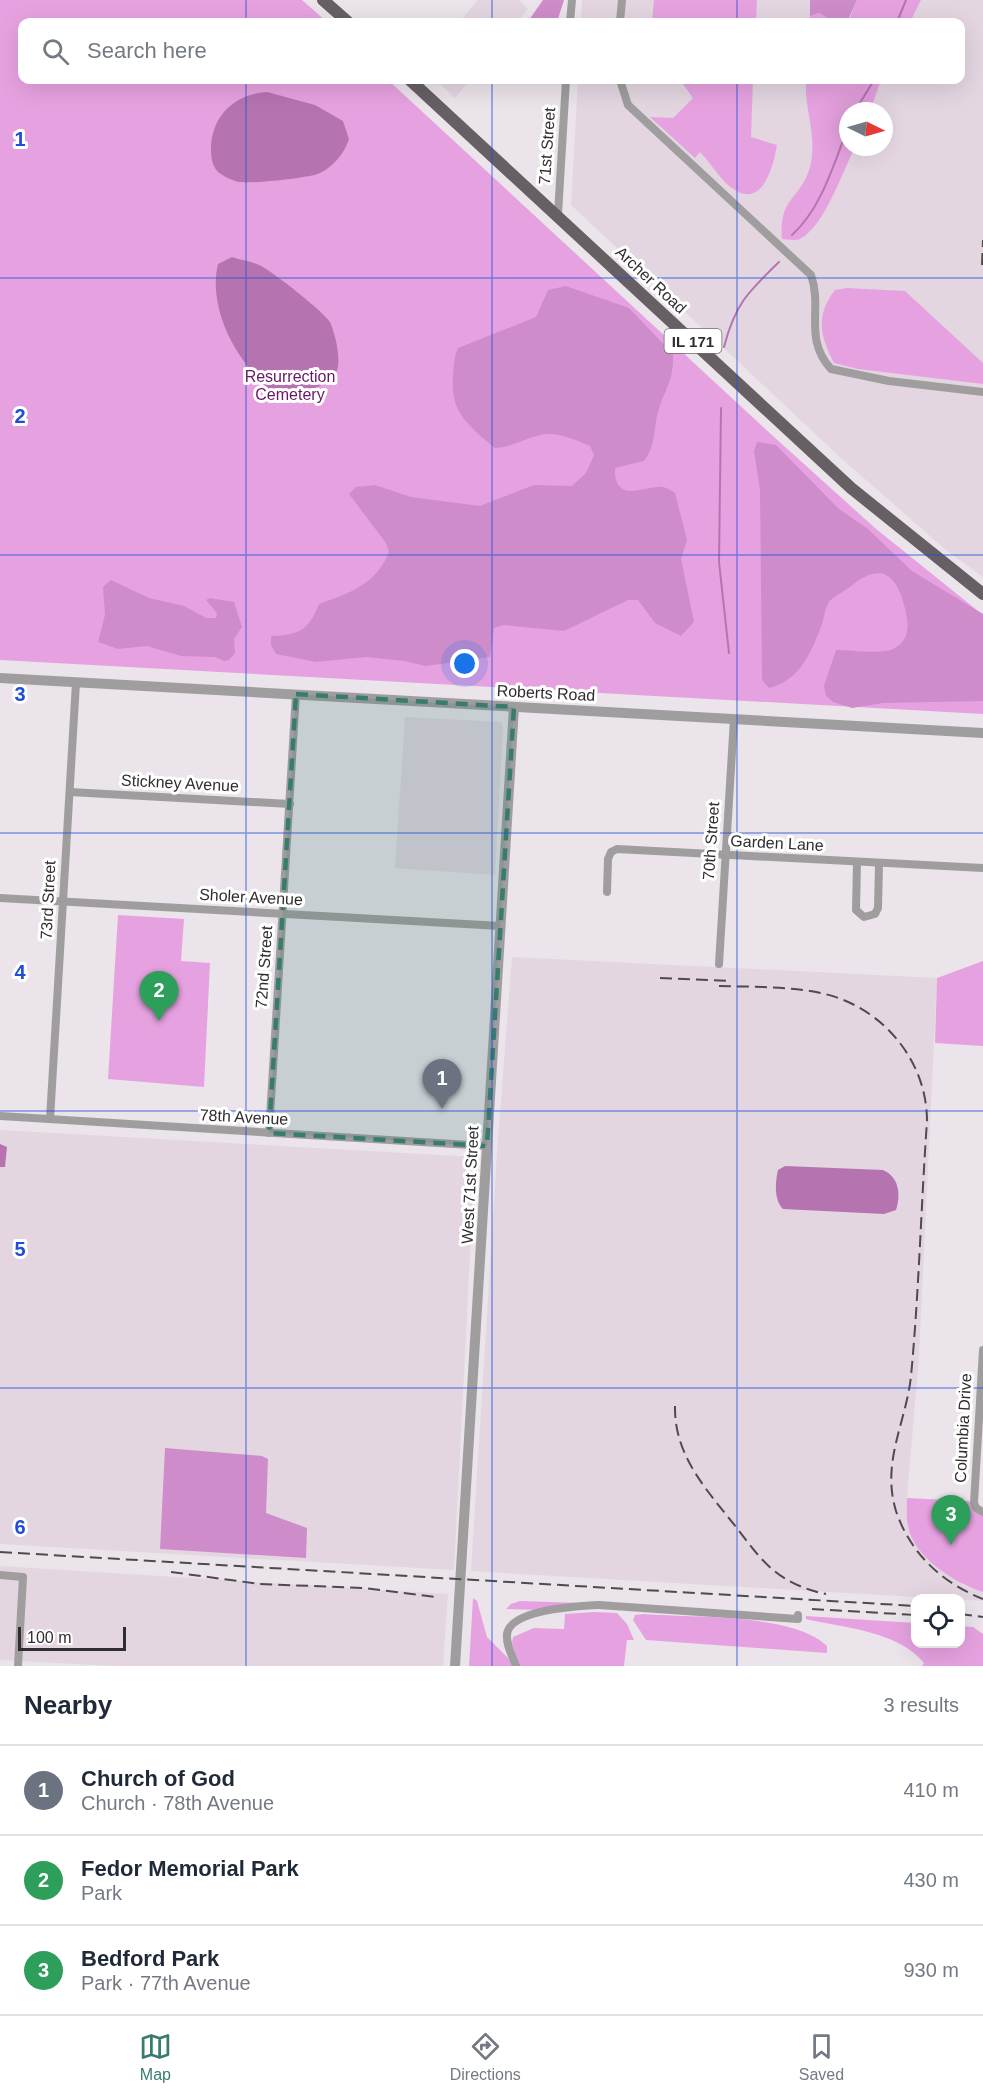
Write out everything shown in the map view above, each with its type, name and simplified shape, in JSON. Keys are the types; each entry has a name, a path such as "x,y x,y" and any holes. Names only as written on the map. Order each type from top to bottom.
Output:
{"main road":[{"path":"324,0 344,18"},
{"name":"Archer Road","path":"414,84 558,214 851,488 983,594"}],"street":[{"path":"570,18 572,0"},
{"path":"620,18 622,0"},
{"name":"71st Street","path":"558,214 566,84"},
{"path":"621,84 628,105 811,275 815,285 816,345 831,369 889,381 983,393"},
{"name":"Roberts Road","path":"0,678 983,733"},
{"name":"73rd Street","path":"50,1119 76,683"},
{"name":"72nd Street","path":"269,1133 296,694"},
{"name":"West 71st Street","path":"456,1666 514,707"},
{"name":"70th Street","path":"719,964 734,719"},
{"name":"Stickney Avenue","path":"70,792 290,804"},
{"name":"Garden Lane","path":"607,892 608,859 611,852 617,849 983,868"},
{"path":"857,862 856,910 864,916 875,914 878,908 879,864"},
{"name":"Sholer Avenue","path":"0,898 501,926"},
{"name":"78th Avenue","path":"0,1116 487,1146"},
{"name":"Columbia Drive","path":"979,1510 983,1350"},
{"path":"0,1575 23,1577 18,1666"},
{"path":"516,1666 507,1646 507,1632 514,1622 561,1609 599,1605 798,1619 798,1615"}],"highlighted area":[{"path":"296,694 514,707 487,1146 269,1133"}],"shaded area":[{"path":"478,0 519,0 528,9 520,18 462,18"},
{"path":"543,0 564,0 558,18 530,18"},
{"path":"582,0 983,0 983,577 946,550 842,459 571,205 578,84 965,84 965,18 581,18"},
{"path":"810,0 857,0 849,18 827,18 819,13 810,16"},
{"path":"440,84 467,84 455,98"},
{"path":"267,92 315,105 343,121 349,139 334,163 320,173 293,179 239,182 218,172 211,157 211,146 216,124 221,115 245,97"},
{"path":"232,257 265,268 308,301 330,322 337,344 338,367 328,381 308,391 285,395 268,391 255,377 231,341 219,309 216,286 218,264"},
{"path":"566,286 629,308 673,354 671,378 658,412 651,450 644,461 615,468 616,478 623,489 636,491 660,487 675,493 687,540 681,559 694,622 681,636 655,623 638,600 628,600 564,631 503,625 494,628 490,657 426,666 366,657 316,662 276,654 271,645 271,636 296,633 301,630 311,620 319,604 351,591 369,580 377,572 389,552 386,543 349,494 356,487 375,485 411,497 480,506 534,485 572,486 586,473 594,455 590,446 566,437 546,434 495,448 469,425 454,399 454,361 458,348 536,317 548,290"},
{"path":"757,442 776,445 839,509 868,529 912,571 983,614 983,701 883,703 852,708 833,702 826,696 824,686 836,650 875,652 890,650 905,638 906,611 902,598 893,581 882,574 875,574 860,580 829,602 809,654 797,672 789,679 769,688 762,680 760,490 754,451"},
{"path":"111,580 149,598 184,606 206,618 216,618 217,613 206,600 210,598 234,602 242,627 234,639 235,653 229,660 224,661 215,657 181,656 147,646 118,649 98,642 105,615 103,587"},
{"path":"405,717 501,722 503,727 495,875 395,868"},
{"path":"512,957 937,978 919,1357 907,1497 908,1526 911,1536 935,1566 965,1586 983,1592 983,1601 965,1600 965,1594 911,1594 911,1597 471,1571 497,1153"},
{"path":"0,1130 475,1157 454,1570 0,1544"},
{"path":"0,1144 7,1147 5,1167 0,1167"},
{"path":"785,1166 883,1170 892,1177 897,1187 896,1210 884,1214 783,1209 778,1201 776,1186 778,1170"},
{"path":"165,1448 262,1456 268,1459 266,1513 307,1528 306,1558 160,1549"},
{"path":"0,1566 448,1594 443,1666 114,1666 0,1660"}],"green space":[{"name":"Resurrection Cemetery","path":"0,0 302,0 322,18 18,18 18,84 392,84 875,528 983,615 983,714 0,660"},
{"path":"654,0 757,0 756,18 652,18"},
{"path":"857,0 921,0 912,18 850,18"},
{"path":"819,13 827,18 810,18"},
{"path":"683,84 753,84 751,137 777,145 766,181 753,193 745,194 730,187 700,152 695,158 650,117 673,118 693,98"},
{"path":"806,84 880,84 873,102 839,102 839,156 851,156 825,211 809,233 800,239 782,239 782,225 787,206 801,187 810,167 812,134"},
{"path":"847,288 905,291 983,363 983,384 858,369 834,363 825,344 822,317 835,290"},
{"path":"118,915 184,919 181,961 210,963 204,1087 108,1079"},
{"path":"983,961 983,1046 935,1043 937,978"},
{"path":"907,1498 969,1501 973,1511 983,1516 983,1592 949,1576 937,1568 918,1549 908,1526"},
{"path":"473,1598 477,1601 487,1637 509,1659 512,1666 469,1666"},
{"path":"520,1601 581,1603 537,1610 506,1609 511,1604"},
{"path":"617,1613 627,1624 634,1640 627,1640 624,1666 519,1666 512,1643 513,1637 534,1628 564,1629 565,1614"},
{"path":"635,1615 767,1622 812,1635 827,1646 827,1653 646,1640 633,1620"},
{"path":"806,1616 911,1623 911,1648 965,1648 965,1626 973,1627 983,1634 983,1666 922,1666 924,1663 913,1652 886,1637 806,1619"}],"waterway":[{"path":"899,18 906,0"},
{"path":"861,102 872,84"},
{"path":"792,235 819,199 839,152"},
{"path":"724,347 738,309 759,282 779,262"},
{"path":"721,408 719,562 729,653"}],"railway":[{"path":"982,265 983,240"},
{"path":"660,978 729,981"},
{"path":"719,986 799,990 825,994 846,1001 865,1011 898,1040 919,1078 925,1099 927,1121 916,1313 911,1376 893,1459 892,1493 902,1526 929,1565 954,1584 983,1599"},
{"path":"675,1406 676,1424 686,1457 714,1500 753,1549 778,1574 790,1582 826,1594"},
{"path":"0,1552 911,1606"},
{"path":"171,1572 260,1584 364,1588 436,1597"},
{"path":"812,1609 911,1615"},
{"path":"965,1615 983,1617"}],"place":[{"name":"Fedor Memorial Park","path":"159,1021"},
{"name":"Church of God","path":"442,1109"},
{"name":"Bedford Park","path":"951,1545"}]}
